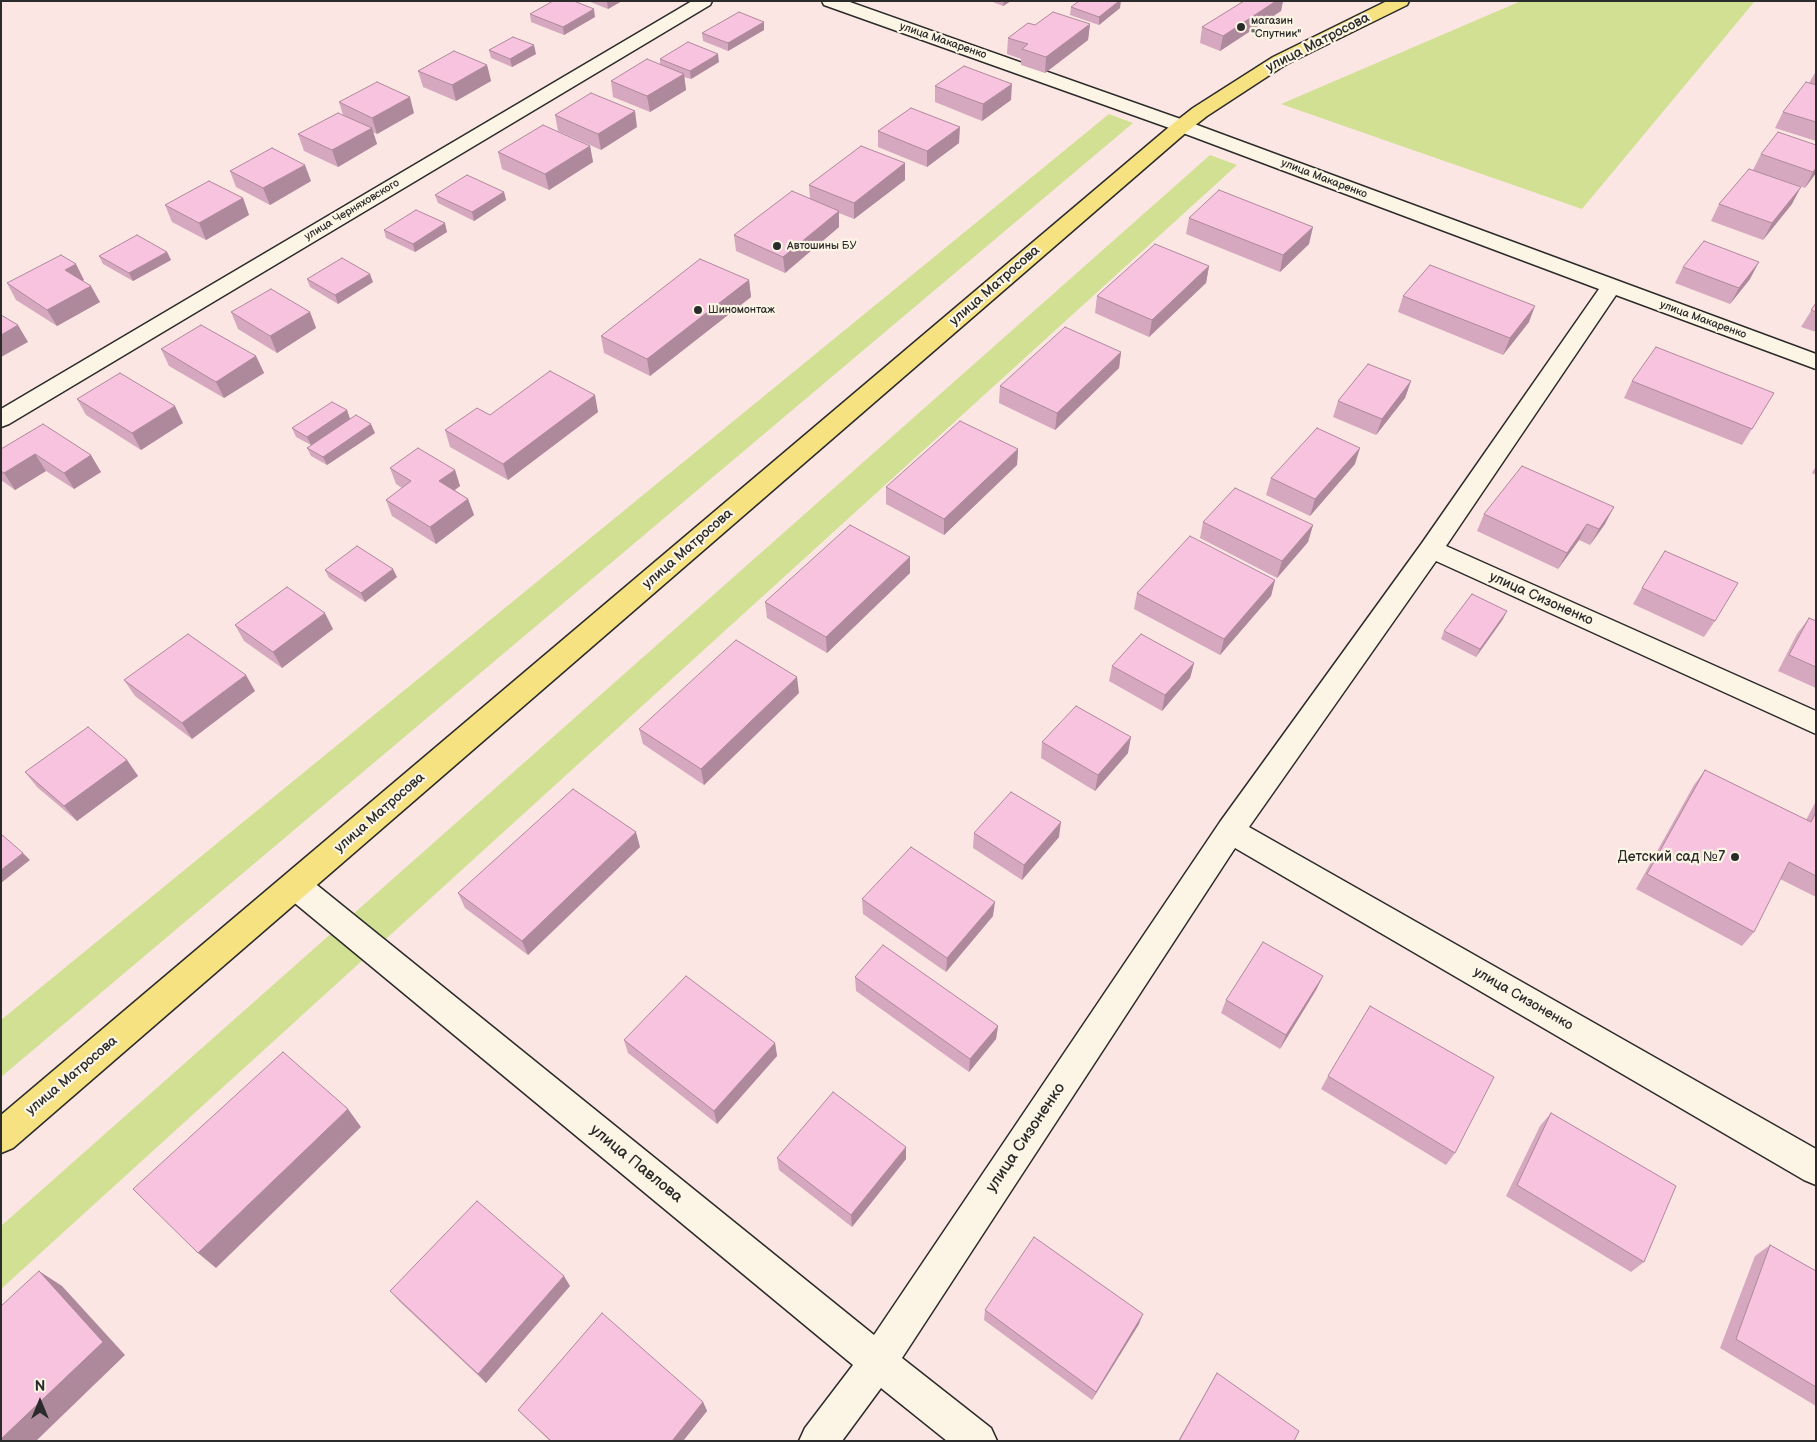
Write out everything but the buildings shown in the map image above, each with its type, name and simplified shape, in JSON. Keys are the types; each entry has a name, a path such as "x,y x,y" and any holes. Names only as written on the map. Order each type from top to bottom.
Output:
{"main road":[{"name":"улица Матросова","path":"1,1137 1182,126 1200,112 1279,61 1401,1"}],"street":[{"name":"улица Черняховского","path":"1,419 704,1"},
{"name":"улица Макаренко","path":"830,1 1182,126 1816,362"},
{"name":"улица Сизоненко","path":"818,1441 878,1362 1230,831 1430,550 1611,286"},
{"name":"улица Сизоненко","path":"1430,550 1816,723"},
{"name":"улица Сизоненко","path":"1230,831 1816,1168"},
{"name":"улица Павлова","path":"296,886 878,1362 978,1441"}],"green space":[{"path":"1521,1 1755,1 1582,209 1281,104"},
{"path":"1109,114 1133,123 1,1077 1,1020"},
{"path":"1210,155 1237,165 1,1289 1,1226"}],"place":[{"name":"магазин \"Спутник\"","path":"1241,27"},
{"name":"Автошины БУ","path":"777,246"},
{"name":"Шиномонтаж","path":"698,310"},
{"name":"Детский сад №7","path":"1735,857"}]}
